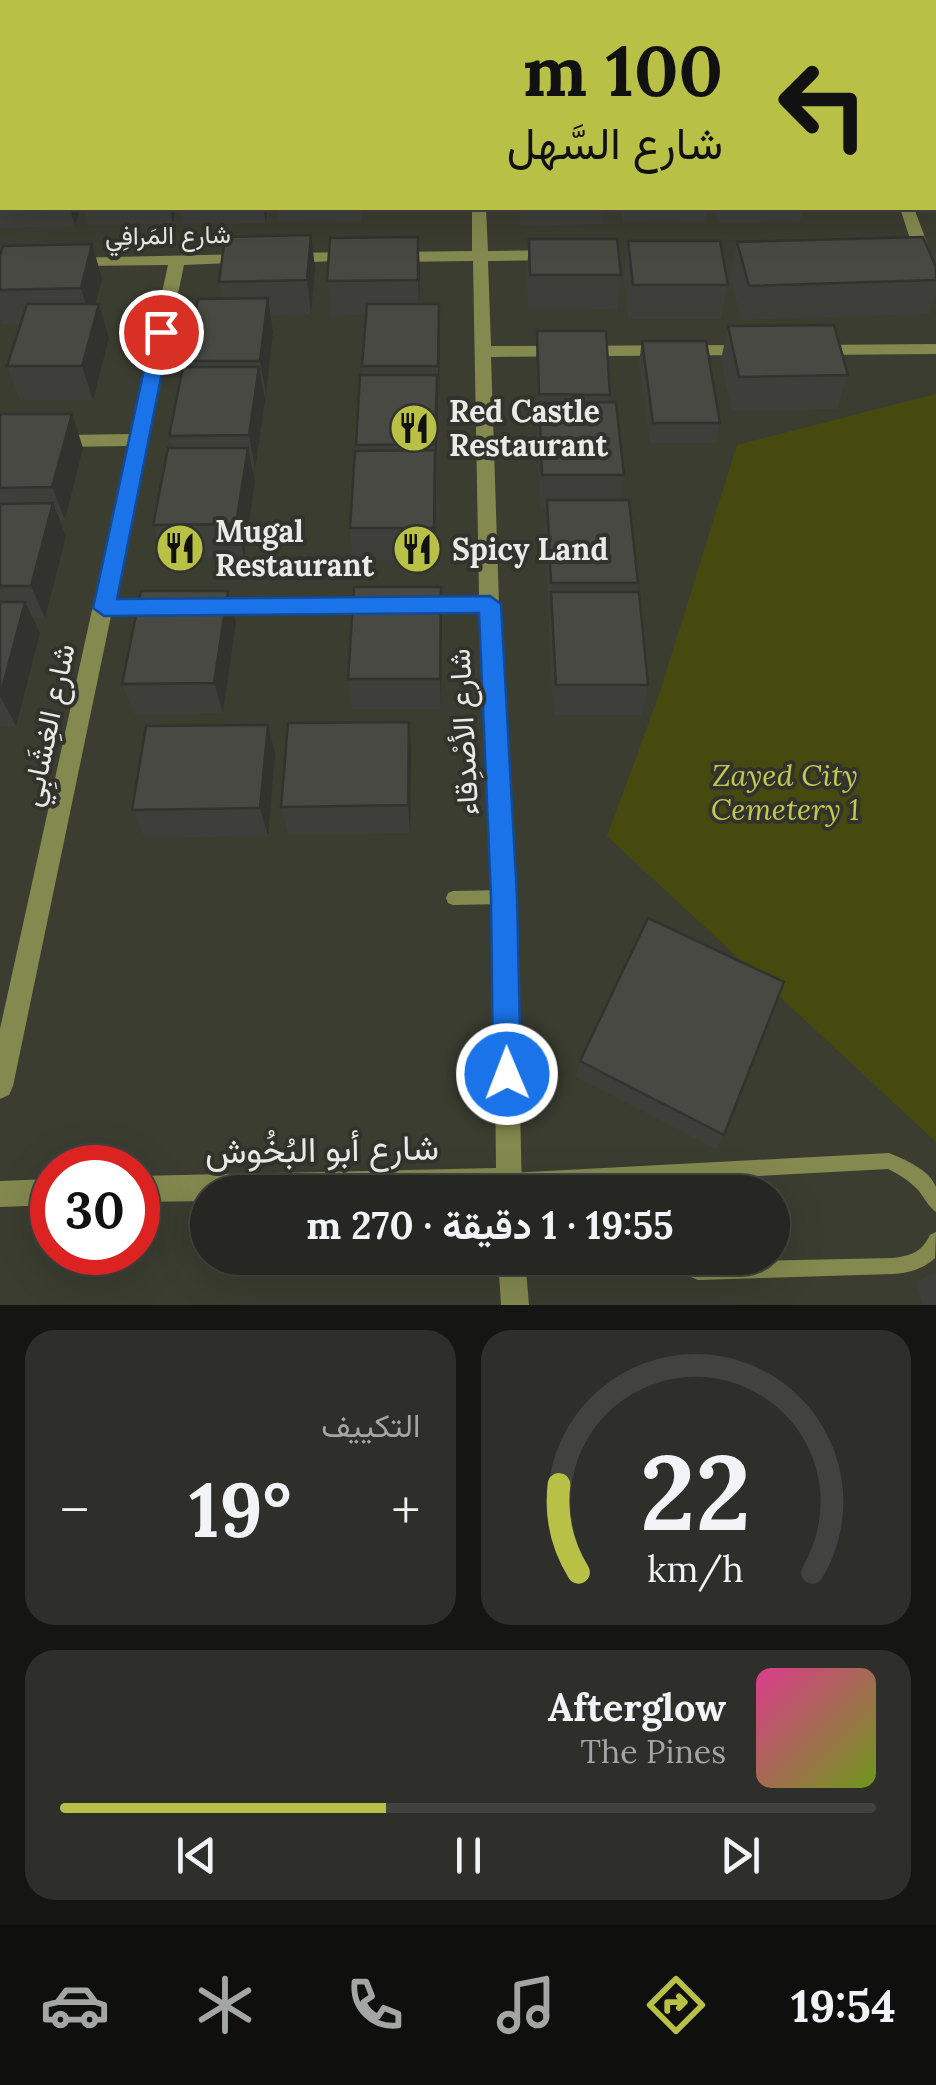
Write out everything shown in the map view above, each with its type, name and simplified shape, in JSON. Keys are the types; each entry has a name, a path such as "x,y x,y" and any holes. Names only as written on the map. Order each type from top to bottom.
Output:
{"street":[{"name":"شارع الأصْدِقاء","path":"480,210 490,604 504,897 509,1175"},
{"path":"902,251 929,251 908,210"},
{"name":"شارع المَرافِي","path":"59,261 576,255"},
{"name":"شارع الغِشَابِي","path":"0,1086 177,260"},
{"path":"798,350 936,348"},
{"path":"484,352 759,350"},
{"path":"0,442 138,440"},
{"path":"104,608 490,604"},
{"name":"شارع أبو البُخُوش","path":"160,1190 190,1190"},
{"path":"0,1194 30,1193"},
{"path":"513,1275 515,1305"}],"lane":[{"path":"453,898 504,897"},
{"path":"732,1175 888,1161 910,1170 928,1186 936,1204"},
{"path":"790,1269 915,1264 931,1252 936,1240"}],"shaded area":[{"path":"0,210 936,210 936,1305 0,1305"}],"green space":[{"name":"Zayed City Cemetery 1","path":"936,394 936,1142 607,836 658,698 737,445"}],"building":[{"path":"311,235 307,280 219,282 225,237"},
{"path":"418,237 418,280 327,281 330,238"},
{"path":"923,237 936,267 936,280 749,286 737,242"},
{"path":"529,239 617,239 621,275 530,275"},
{"path":"628,241 720,241 728,285 633,285"},
{"path":"92,244 81,288 0,290 3,246"},
{"path":"268,298 260,361 187,361 198,299"},
{"path":"27,304 99,304 82,366 7,366"},
{"path":"367,304 439,304 438,366 362,366"},
{"path":"834,325 848,375 739,377 728,326"},
{"path":"537,331 606,331 610,395 539,394"},
{"path":"642,341 706,341 720,423 653,423"},
{"path":"183,367 259,367 249,435 169,436"},
{"path":"360,375 437,375 435,444 356,445"},
{"path":"616,402 624,475 542,475 539,403"},
{"path":"0,414 72,414 52,487 0,488"},
{"path":"168,448 248,448 236,524 153,525"},
{"path":"435,450 434,528 350,528 355,451"},
{"path":"547,500 629,500 638,583 551,583"},
{"path":"53,503 31,586 0,586 0,504"},
{"path":"354,587 441,587 440,679 348,679"},
{"path":"141,591 228,591 214,683 122,684"},
{"path":"551,592 639,592 648,685 556,685"},
{"path":"0,602 25,602 0,696"},
{"path":"409,722 408,805 281,807 288,723"},
{"path":"268,725 260,808 132,810 146,726"},
{"path":"648,918 784,982 724,1135 580,1061"}],"place":[{"name":"Red Castle Restaurant","path":"414,428"},
{"name":"Mugal Restaurant","path":"180,548"},
{"name":"Spicy Land","path":"417,549"}],"route":[{"path":"161,332 104,608 490,604 504,897 507,1074"}]}
